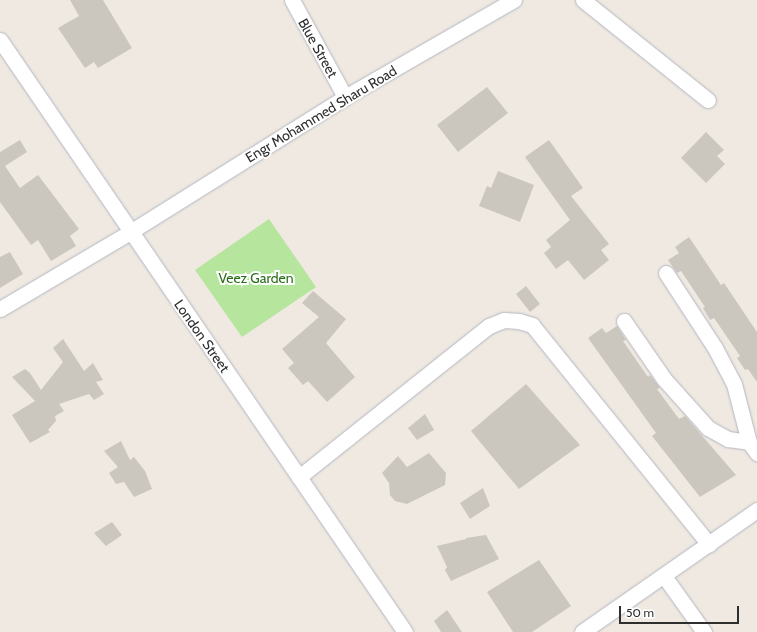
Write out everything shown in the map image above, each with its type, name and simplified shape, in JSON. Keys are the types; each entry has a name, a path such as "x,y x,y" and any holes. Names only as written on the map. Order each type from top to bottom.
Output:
{"street":[{"name":"Blue Street","path":"292,0 345,97"},
{"name":"Engr Mohammed Sharu Road","path":"0,309 130,232 345,97 514,0"},
{"path":"583,0 708,100"},
{"name":"London Street","path":"0,40 405,632"},
{"path":"666,273 715,348 734,384 753,447"},
{"path":"299,476 489,326 504,320 519,321 532,325 709,544"},
{"path":"624,321 664,378 708,428 728,439 753,447"},
{"path":"582,632 757,510"},
{"path":"664,576 704,632"}],"green space":[{"name":"Veez Garden","path":"269,219 316,287 242,337 195,270"}],"building":[{"path":"70,0 103,0 132,48 98,68 94,62 85,68 58,28 79,16"},
{"path":"487,87 508,113 458,152 437,125"},
{"path":"706,132 724,150 717,156 725,164 706,183 681,158"},
{"path":"20,140 27,152 5,166 20,188 38,175 79,229 70,236 76,246 51,261 38,240 31,245 0,202 0,152"},
{"path":"549,140 583,188 571,196 609,244 601,250 609,260 584,280 568,260 556,269 544,253 551,247 546,240 570,220 525,157"},
{"path":"498,171 534,185 520,222 479,206 487,186 491,188"},
{"path":"689,237 721,285 724,283 757,332 757,382 748,369 745,370 737,358 740,356 714,318 710,320 703,308 705,307 681,271 677,273 668,260 679,253 675,247"},
{"path":"10,252 23,274 0,288 0,257"},
{"path":"526,286 540,304 530,312 516,294"},
{"path":"313,291 346,319 326,343 355,377 327,402 308,381 303,385 288,368 294,363 282,349 319,317 302,303"},
{"path":"617,326 626,340 623,341 648,377 650,375 660,388 657,389 679,419 685,416 736,475 700,497 652,436 656,433 588,338 602,328 606,333"},
{"path":"63,339 84,371 93,363 103,380 96,382 104,394 94,400 89,394 59,404 64,411 55,416 56,421 48,430 50,432 30,443 12,415 35,401 12,377 25,369 30,373 41,390 63,362 53,348"},
{"path":"526,384 580,445 519,489 471,431"},
{"path":"425,414 434,430 417,440 408,428"},
{"path":"121,441 130,460 134,457 145,471 152,489 134,497 124,482 116,484 109,473 118,467 104,451"},
{"path":"429,453 446,473 445,485 407,504 395,501 390,495 389,483 382,473 398,456 407,467"},
{"path":"483,488 490,506 470,519 460,503"},
{"path":"112,522 122,535 106,546 94,533"},
{"path":"486,535 499,559 451,581 445,570 447,567 437,546 466,538"},
{"path":"539,560 571,606 532,632 513,632 487,592"},
{"path":"447,610 462,632 441,632 434,621"}]}
